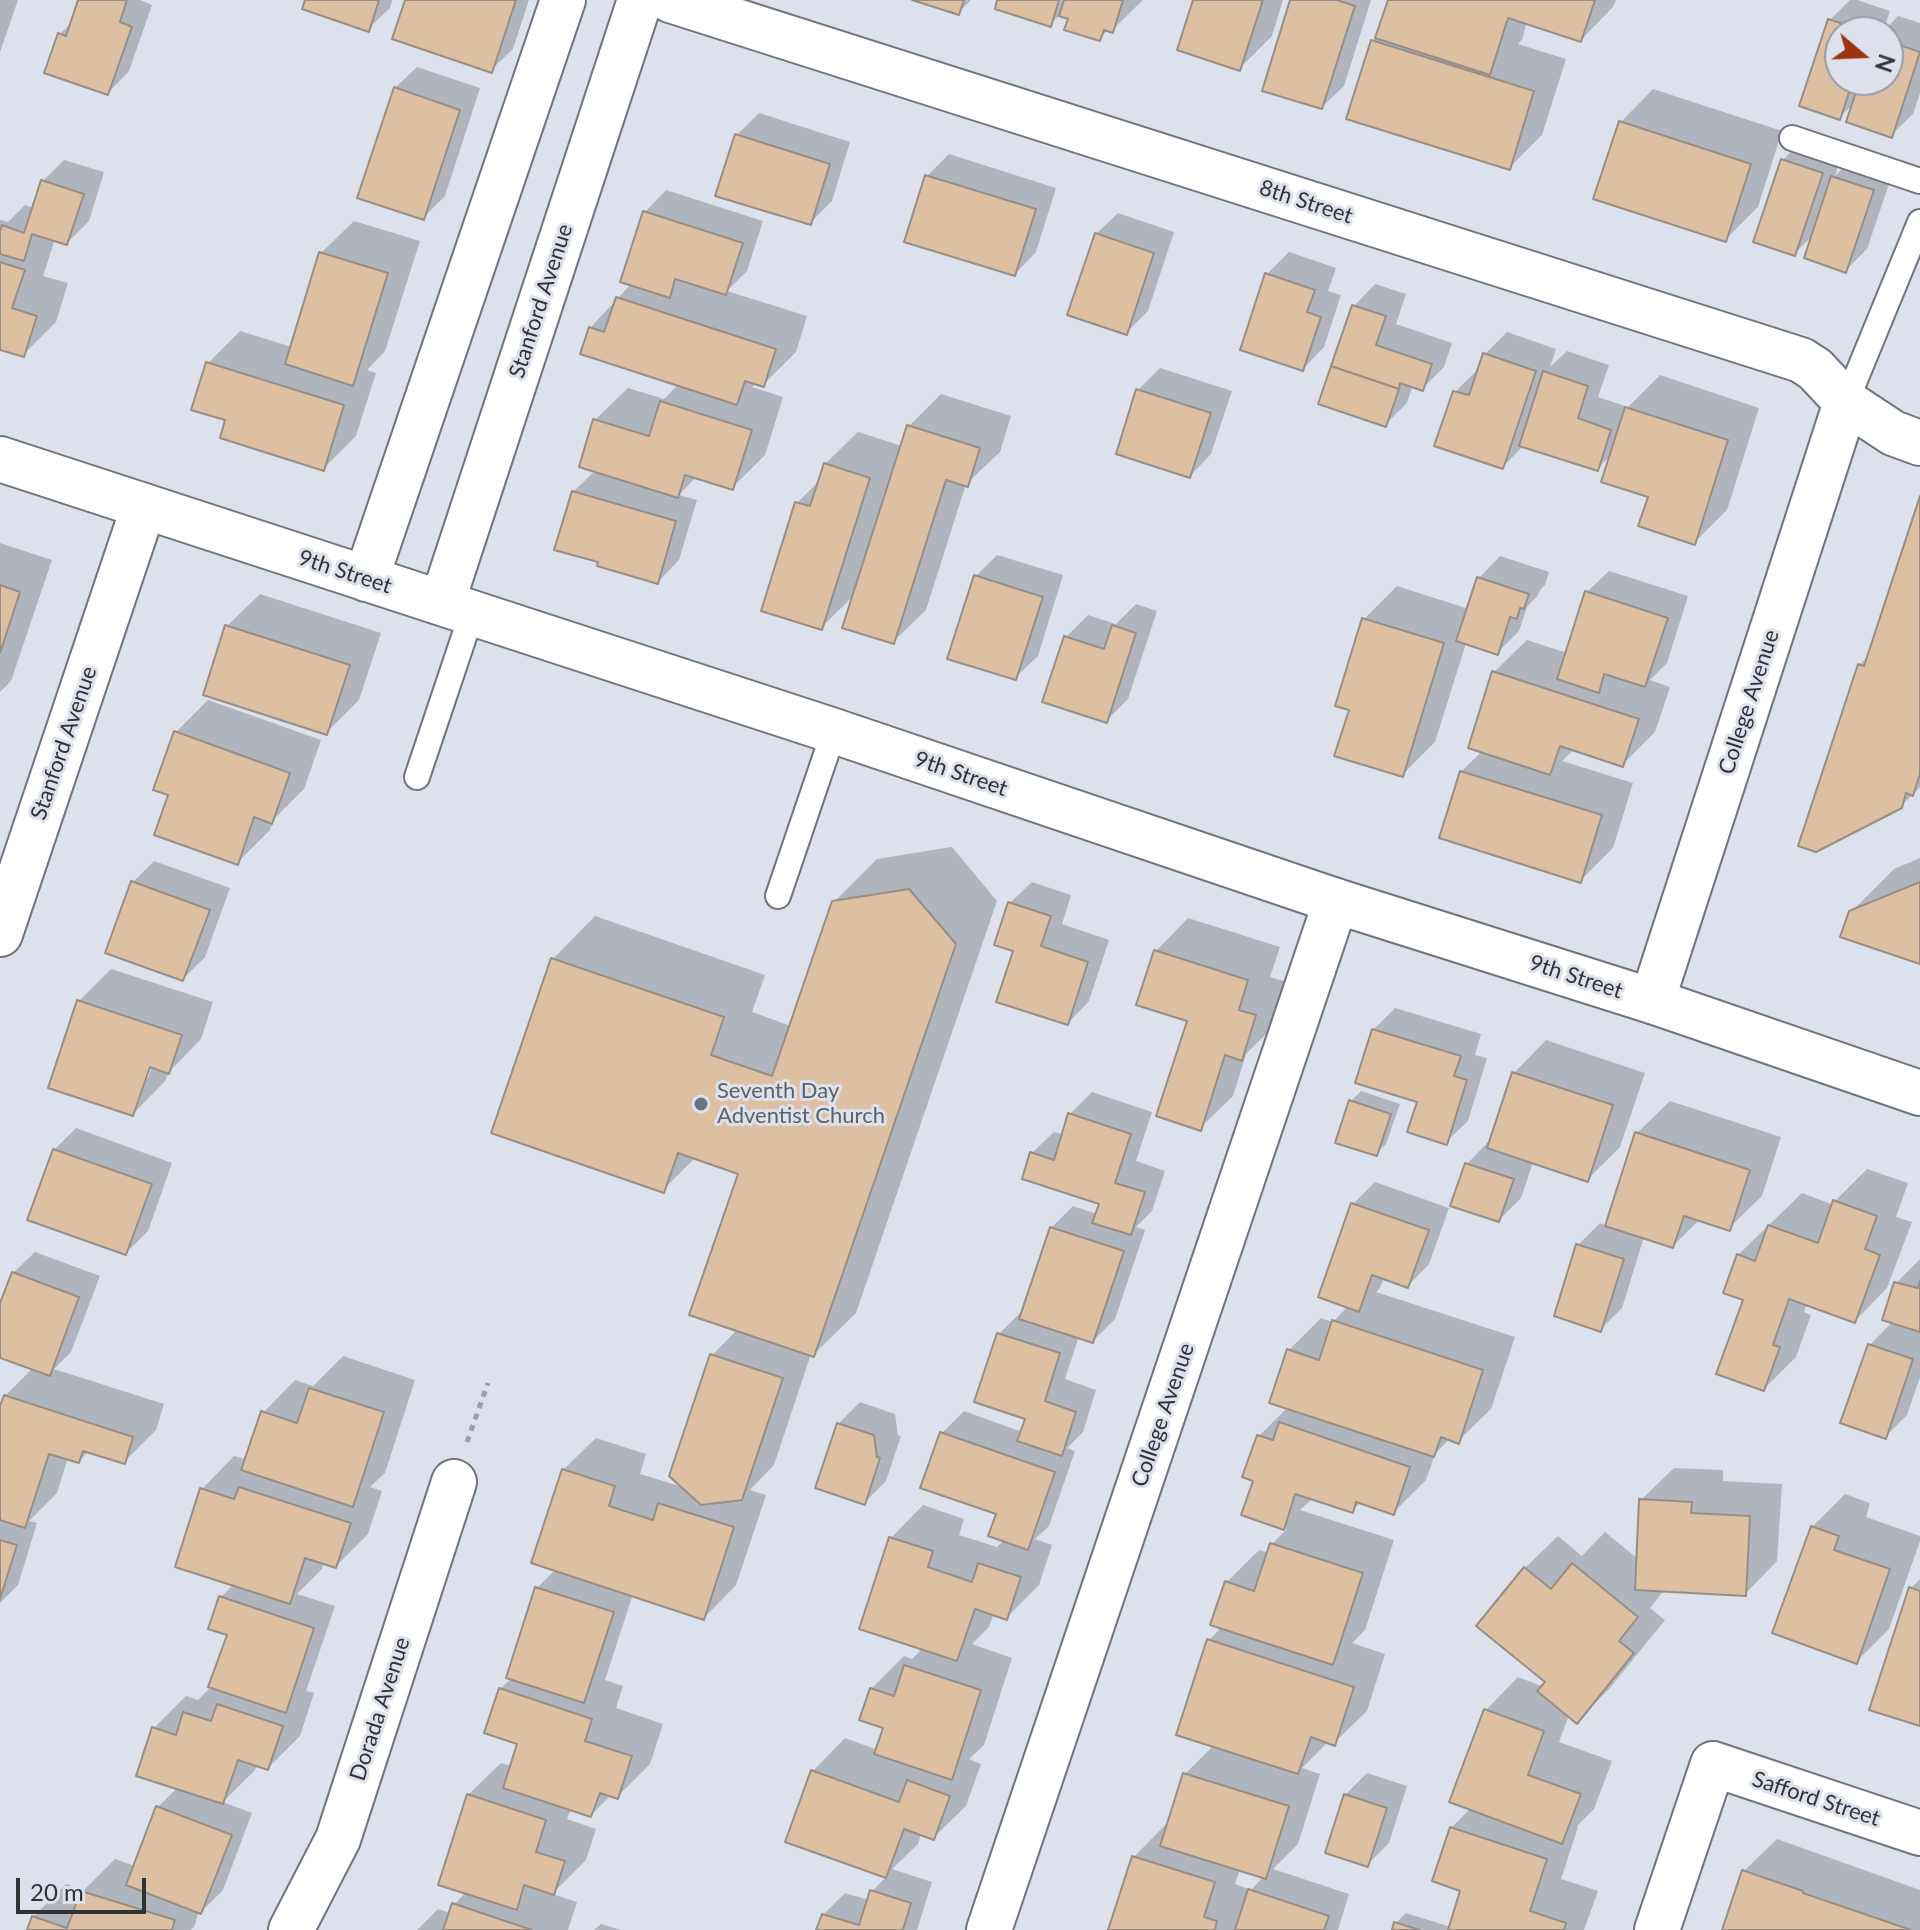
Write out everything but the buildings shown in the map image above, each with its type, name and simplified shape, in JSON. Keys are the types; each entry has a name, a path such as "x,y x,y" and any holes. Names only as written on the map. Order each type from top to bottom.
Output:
{"street":[{"path":"366,579 563,0"},
{"name":"Stanford Avenue","path":"457,608 640,0"},
{"name":"8th Street","path":"670,0 1801,360 1815,369 1846,402 1893,433 1920,443"},
{"name":"College Avenue","path":"1652,1001 1846,402"},
{"name":"9th Street","path":"0,459 834,731 1336,901 1652,1001 1920,1093"},
{"name":"Stanford Avenue","path":"0,934 144,506"},
{"name":"College Avenue","path":"989,1930 1336,901"},
{"name":"Dorada Avenue","path":"291,1930 338,1839 454,1482"},
{"name":"Safford Street","path":"1657,1930 1713,1764 1920,1833"}],"lane":[{"path":"1792,138 1920,181"},
{"path":"1846,402 1920,222"},
{"path":"417,777 457,608"},
{"path":"778,896 834,731"}],"path":[{"path":"454,1482 488,1383"}],"place":[{"name":"Seventh Day Adventist Church","path":"701,1104"}]}
